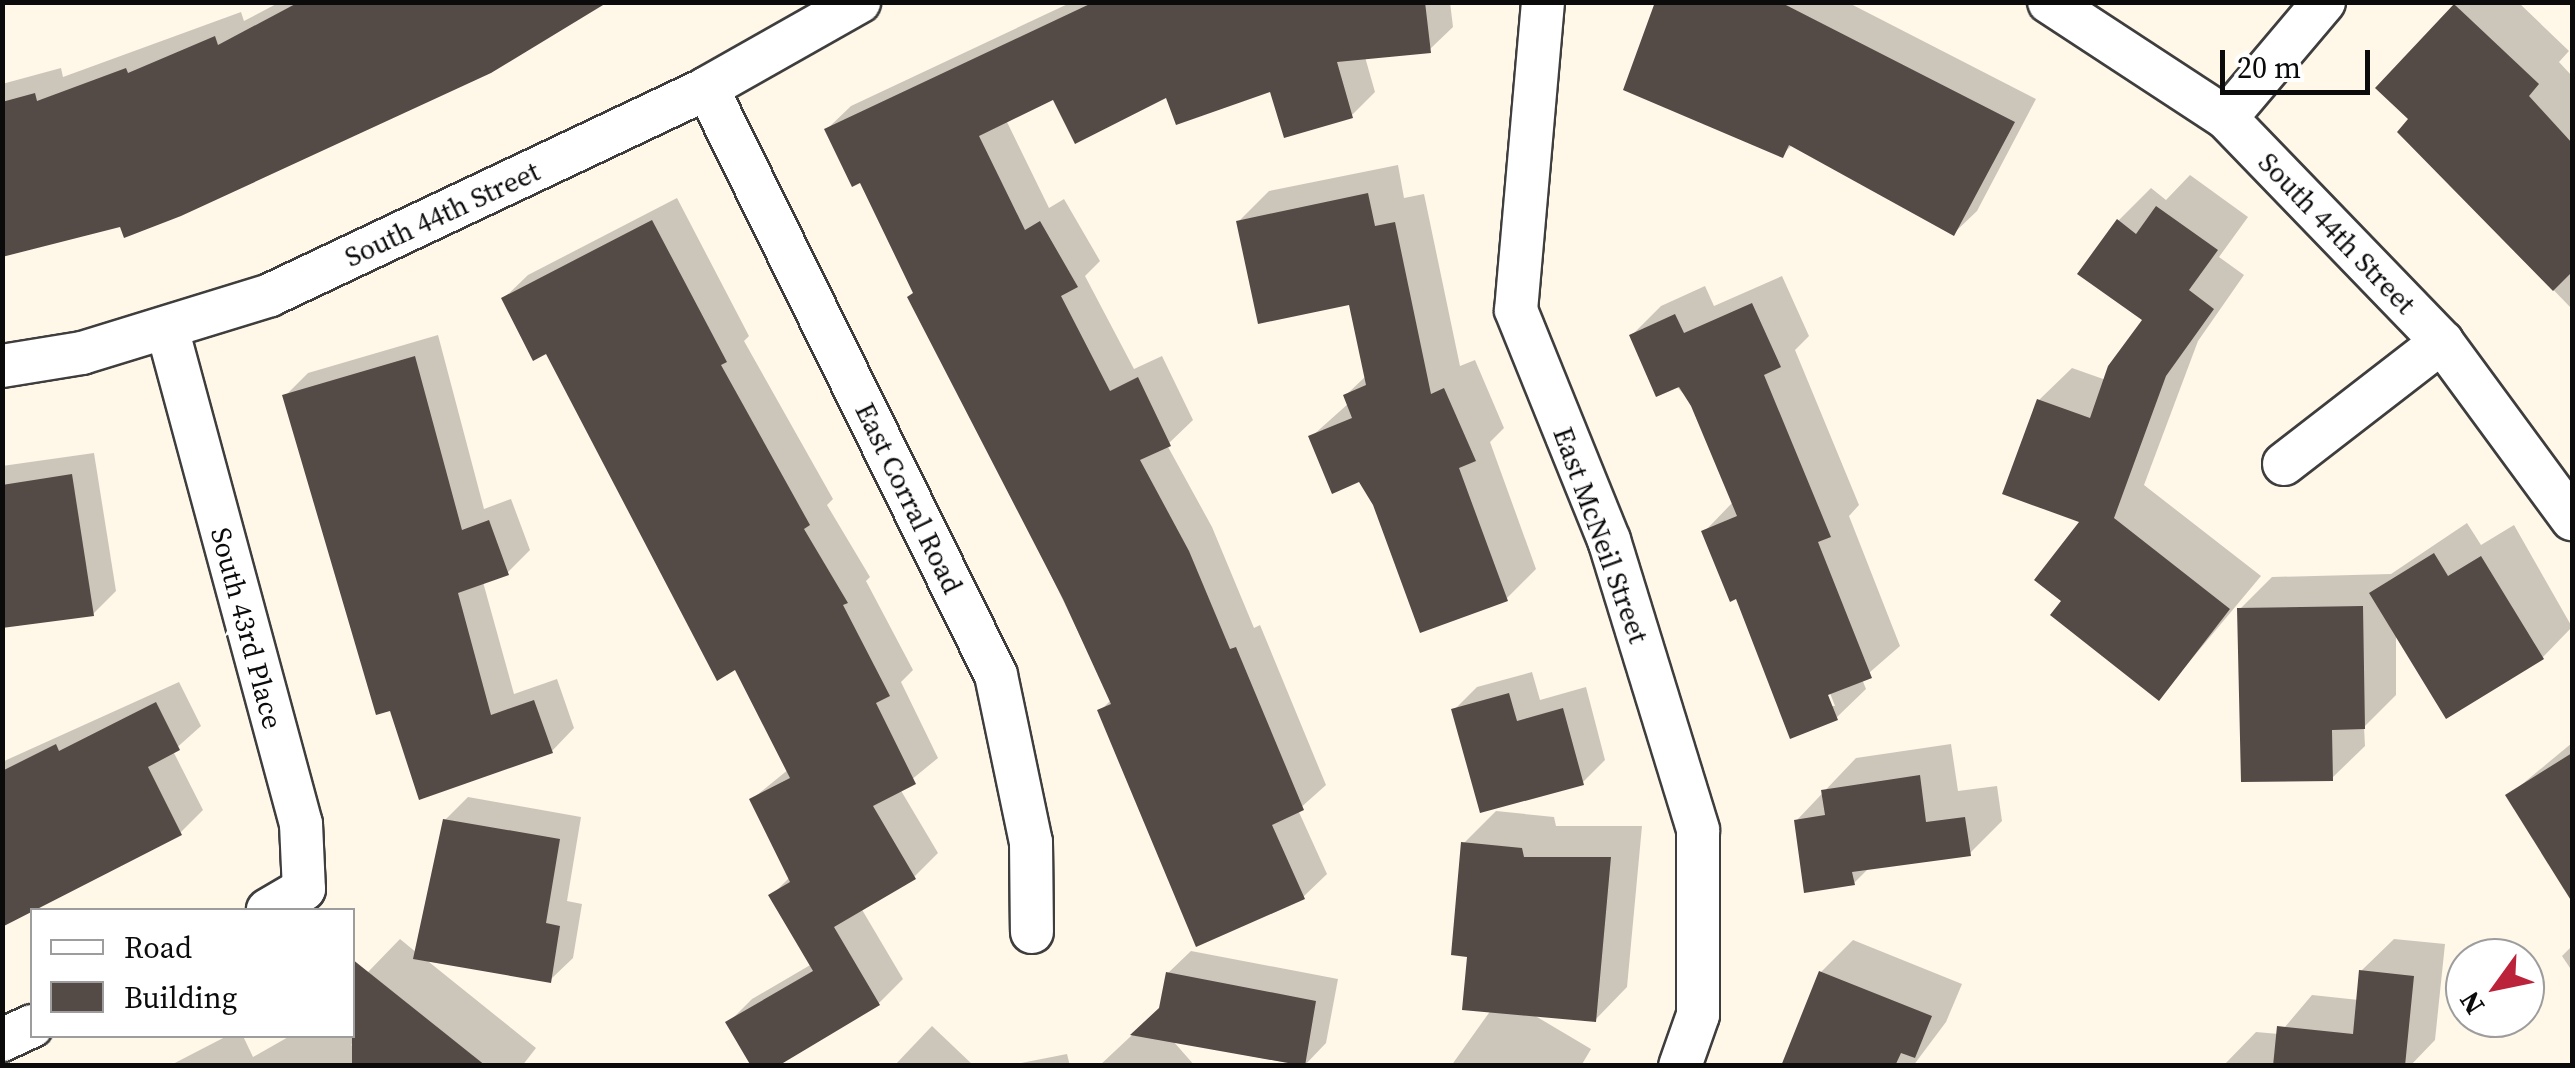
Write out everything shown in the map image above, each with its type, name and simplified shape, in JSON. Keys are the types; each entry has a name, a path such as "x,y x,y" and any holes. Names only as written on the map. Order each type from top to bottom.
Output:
{"street":[{"name":"South 44th Street","path":"2,366 166,328 270,296 707,88 860,2"},
{"name":"East McNeil Street","path":"1542,2 1516,310 1609,540 1698,830 1698,1014 1680,1066"},
{"name":"South 44th Street","path":"2049,2 2226,118 2442,342 2572,519"},
{"path":"2226,118 2324,2"},
{"name":"East Corral Road","path":"707,88 996,675 1031,842 1032,932"},
{"name":"South 43rd Place","path":"166,328 301,824 304,889 271,908"},
{"path":"2284,464 2442,342"},
{"path":"2,1040 30,1027"}],"building":[{"path":"299,2 608,2 491,73 181,216 124,238 120,227 2,257 2,102 35,93 37,101 126,68 128,73 215,36 218,45"},
{"path":"1094,2 1425,2 1431,53 1337,62 1353,118 1284,138 1270,92 1176,125 1166,98 1075,144 1053,100 979,136 1025,230 1040,221 1078,287 1061,296 1110,391 1138,377 1171,446 1140,460 1189,551 1230,649 1236,647 1304,810 1272,825 1305,899 1196,947 1097,710 1111,704 1063,599 907,297 913,293 860,183 852,187 824,129"},
{"path":"1655,2 1780,2 2015,122 1954,236 1789,145 1783,158 1623,90"},
{"path":"2454,4 2539,84 2529,96 2572,143 2572,272 2553,291 2397,132 2408,119 2375,88"},
{"path":"1368,193 1375,226 1395,222 1431,394 1444,388 1476,461 1459,468 1508,601 1420,633 1373,505 1359,482 1332,494 1308,436 1352,418 1343,395 1366,385 1349,305 1258,324 1236,221"},
{"path":"2156,206 2218,250 2189,290 2214,309 2166,376 2114,518 2230,609 2159,701 2050,615 2061,601 2034,580 2079,522 2002,494 2037,399 2090,418 2108,366 2142,320 2077,274 2117,219 2136,234"},
{"path":"652,220 727,362 721,365 810,525 804,529 848,603 843,605 890,696 876,703 916,784 873,806 916,879 834,927 880,1005 778,1066 751,1066 725,1022 813,971 768,895 790,882 749,799 790,778 735,670 717,681 546,354 533,361 501,298"},
{"path":"1752,303 1781,367 1764,375 1831,537 1818,542 1872,678 1828,695 1838,720 1790,739 1736,599 1730,602 1701,531 1737,516 1691,406 1679,387 1656,397 1629,335 1675,314 1684,333"},
{"path":"415,356 462,530 489,520 509,575 458,593 491,715 534,700 553,753 419,800 390,711 376,715 282,395"},
{"path":"72,474 94,616 2,628 2,485"},
{"path":"2434,553 2448,576 2481,556 2544,659 2446,719 2369,593"},
{"path":"2363,606 2365,729 2332,730 2333,781 2241,782 2237,608"},
{"path":"1509,693 1517,721 1563,708 1584,785 1480,813 1451,709"},
{"path":"156,702 180,750 148,767 182,835 39,908 30,908 30,913 2,927 2,771 56,744 59,751"},
{"path":"2572,753 2572,902 2505,795"},
{"path":"1920,775 1926,822 1965,817 1971,856 1852,872 1855,885 1804,893 1794,820 1825,815 1821,790"},
{"path":"443,819 560,839 546,923 560,926 551,983 413,959"},
{"path":"1461,842 1522,848 1524,857 1611,857 1596,1022 1462,1010 1467,957 1451,955"},
{"path":"355,961 486,1066 352,1066"},
{"path":"2359,970 2414,976 2405,1066 2273,1066 2277,1026 2353,1034"},
{"path":"1819,971 1932,1016 1915,1058 1901,1053 1895,1066 1781,1066"},
{"path":"1166,972 1316,1001 1305,1066 1130,1035 1159,1008"}]}
